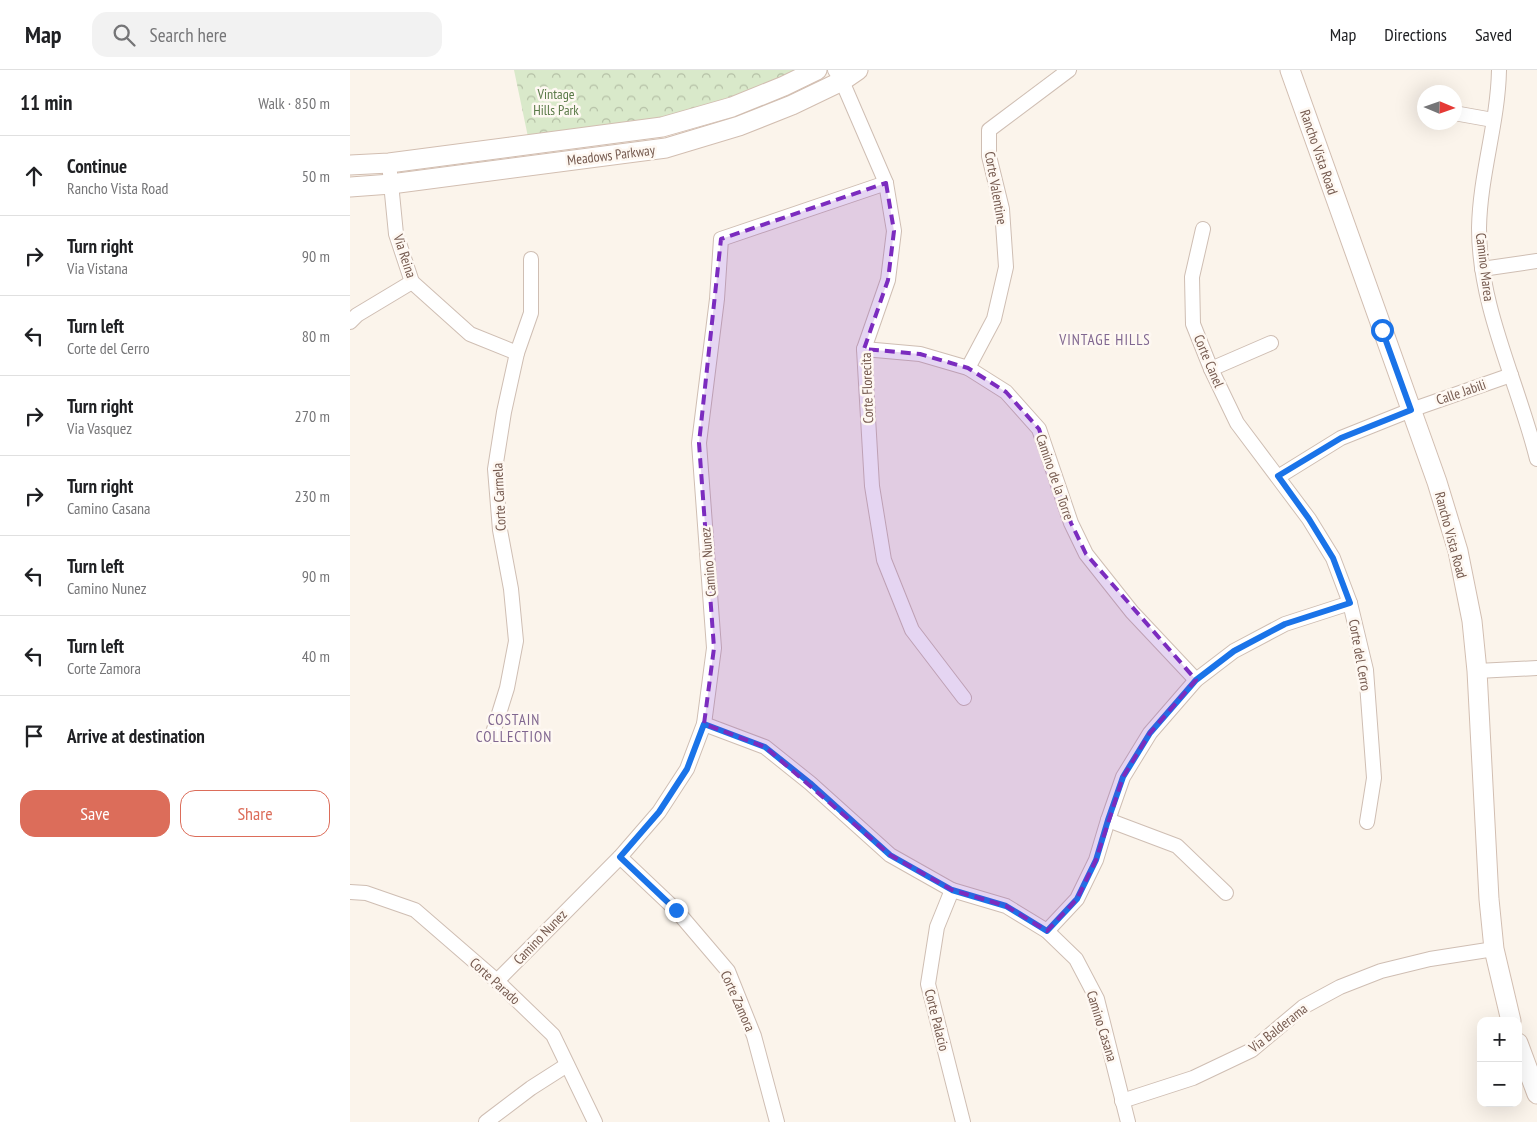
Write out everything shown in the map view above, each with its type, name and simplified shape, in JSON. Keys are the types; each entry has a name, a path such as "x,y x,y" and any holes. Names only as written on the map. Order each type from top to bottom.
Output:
{"main road":[{"name":"Meadows Parkway","path":"350,165 389,163 662,127 732,107 818,70"},
{"name":"Meadows Parkway","path":"350,187 391,184 666,148 739,126 792,105 839,76 858,70"},
{"name":"Rancho Vista Road","path":"1290,70 1411,410 1458,551 1472,621 1477,671 1486,850 1494,949 1510,1017"},
{"path":"1522,1054 1537,1094"}],"street":[{"name":"Corte Valentine","path":"968,368 994,319 1006,267 1002,209 989,156 989,130 1069,70"},
{"name":"Camino Marea","path":"1499,70 1498,91 1482,187 1479,229 1482,269 1490,309 1537,459"},
{"name":"Corte Florecita","path":"839,76 886,183 894,231 888,280 864,348 872,486 884,560 912,630 964,698"},
{"path":"1462,114 1493,120"},
{"name":"Via Reina","path":"389,163 396,234 412,282 470,334 517,353"},
{"name":"Camino Nunez","path":"497,981 620,857 659,812 687,769 704,724 714,648 699,442 717,299 721,239 886,183"},
{"name":"Corte Canel","path":"1203,229 1192,277 1194,324 1211,369 1237,423 1278,476"},
{"name":"Corte Carmela","path":"492,736 507,688 516,641 511,589 500,530 495,469 504,412 517,353 531,313 531,259"},
{"path":"1482,269 1537,261"},
{"path":"350,322 357,315 412,282"},
{"path":"1211,369 1271,344"},
{"name":"Camino de la Torre","path":"864,348 920,354 968,368 1006,392 1039,429 1071,523 1086,554 1132,612 1196,680"},
{"name":"Calle Jabili","path":"1278,476 1341,438 1411,410 1511,375"},
{"name":"Corte del Cerro","path":"1278,476 1309,519 1333,558 1350,603 1366,670 1374,778 1367,822"},
{"path":"1047,931 1077,899 1096,860 1123,777 1150,733 1196,680 1234,651 1285,624 1350,603"},
{"path":"1477,671 1537,668"},
{"name":"Camino Casana","path":"704,724 765,747 810,783 890,855 952,890 1006,906 1047,931 1076,959 1096,999 1128,1122"},
{"path":"1108,820 1177,846 1226,893"},
{"name":"Corte Zamora","path":"620,857 676,910 728,971 754,1036 777,1122"},
{"name":"Corte Palacio","path":"952,890 937,927 928,984 963,1122"},
{"name":"Corte Parado","path":"350,892 366,892 415,910 497,981 553,1035 596,1122"},
{"name":"Via Balderama","path":"1122,1101 1193,1078 1252,1050 1303,1007 1340,987 1389,969 1430,959 1494,949"},
{"path":"486,1122 531,1088 567,1065"}],"highlighted area":[{"path":"886,183 894,231 888,280 864,349 920,354 968,368 1006,392 1039,429 1071,523 1086,554 1196,680 1150,733 1123,777 1096,860 1077,899 1047,931 1006,906 952,890 890,855 765,747 704,724 714,648 699,443 721,239"}],"green space":[{"name":"Vintage Hills Park","path":"514,70 796,70 757,87 676,114 621,125 528,137"}],"district":[{"name":"VINTAGE HILLS","path":"1105,340"},
{"name":"COSTAIN COLLECTION","path":"514,728"}],"route":[{"path":"676,910 620,857 659,812 687,769 704,724 765,747 810,783 890,855 952,890 1006,906 1047,931 1077,899 1096,860 1123,777 1150,733 1196,680 1234,651 1285,624 1350,603 1333,558 1309,519 1278,476 1341,438 1411,410 1382,330"}]}
